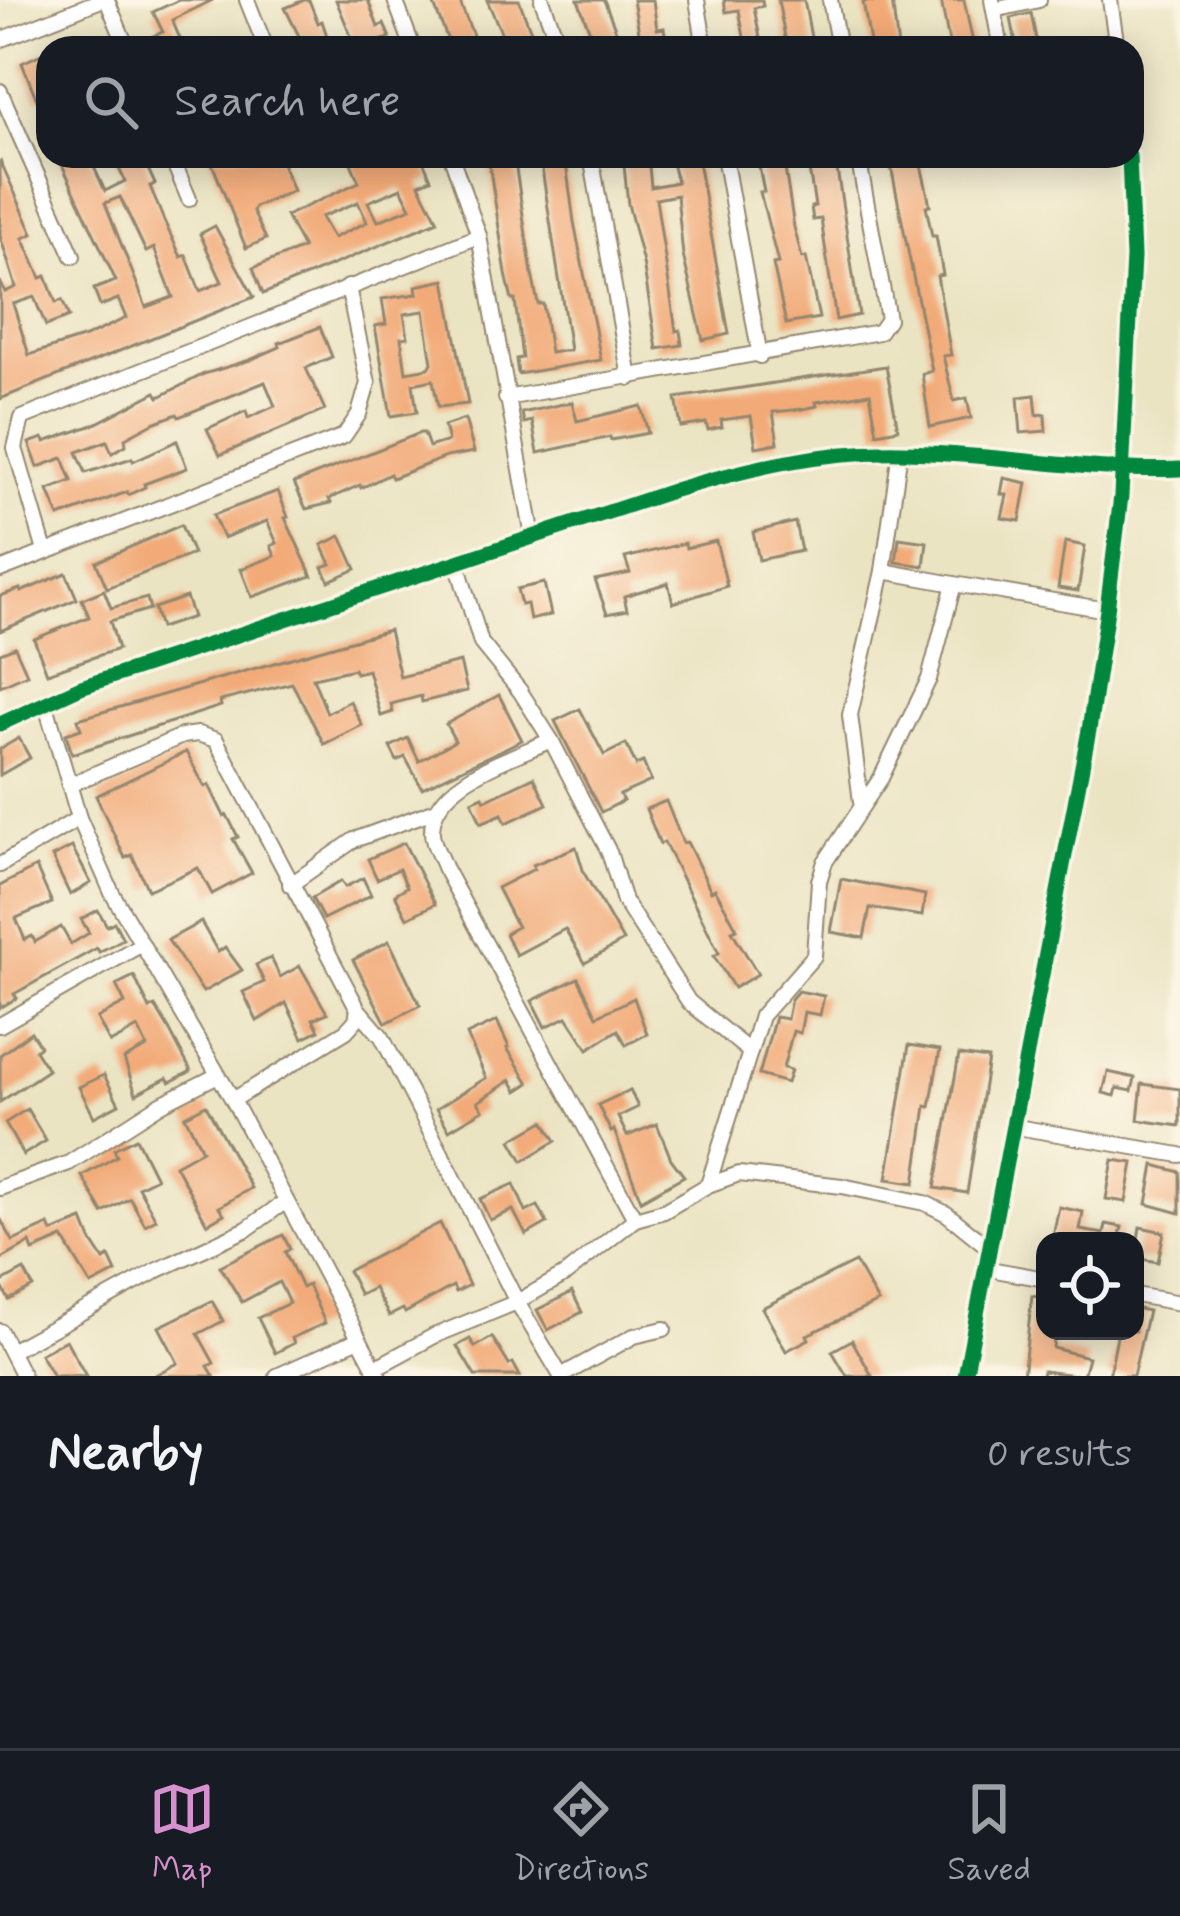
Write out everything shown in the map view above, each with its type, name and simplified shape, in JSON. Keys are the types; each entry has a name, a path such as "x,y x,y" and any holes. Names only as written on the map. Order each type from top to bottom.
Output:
{"street":[{"path":"45,0 53,19"},
{"path":"0,40 104,0 121,36"},
{"path":"247,0 261,36"},
{"path":"395,0 408,36"},
{"path":"542,0 556,36"},
{"path":"697,0 703,36"},
{"path":"830,0 836,36"},
{"path":"999,36 993,5 1039,0"},
{"path":"1110,0 1115,36"},
{"path":"0,92 73,256"},
{"path":"176,168 189,200"},
{"path":"455,168 479,236 533,537"},
{"path":"593,168 629,378"},
{"path":"726,168 760,356"},
{"path":"506,398 879,332 888,319 860,168"},
{"path":"965,1376 1089,730 1107,610 1121,469 1133,257 1129,168"},
{"path":"45,551 15,448 22,418 479,236"},
{"path":"0,570 344,436 359,414 368,383 348,287"},
{"path":"862,802 850,715 883,571 900,452"},
{"path":"0,724 81,686 759,466 821,456 900,452 1180,469"},
{"path":"457,563 481,643 551,740 609,852 624,902 689,1002 749,1052"},
{"path":"883,571 1107,610"},
{"path":"708,1185 760,1016 814,956 825,862 881,778 929,679 954,584"},
{"path":"45,702 79,818 112,892 232,1100 377,1372 434,1336 517,1302 585,1262 635,1219 739,1174 842,1186 925,1203 988,1247"},
{"path":"69,785 182,736 198,734 216,740 358,1009 382,1037 517,1302 561,1376 634,1336 664,1329"},
{"path":"551,740 458,785 440,800 431,833 444,867 635,1219"},
{"path":"290,885 354,841 436,810"},
{"path":"0,865 79,818"},
{"path":"0,1025 142,944"},
{"path":"232,1100 324,1047 356,1020 358,1009"},
{"path":"0,1188 69,1163 161,1104 218,1075"},
{"path":"1011,1126 1180,1155"},
{"path":"11,1351 158,1270 247,1229 286,1201"},
{"path":"984,1268 1036,1277"},
{"path":"1144,1297 1180,1303"},
{"path":"0,1330 23,1376"},
{"path":"277,1376 359,1339"}],"building":[{"path":"179,0 213,0 172,20 179,36 153,36 163,32 153,12"},
{"path":"309,0 327,36 299,36 285,8"},
{"path":"336,0 368,0 378,27 384,24 389,36 351,36"},
{"path":"432,0 459,0 473,36 446,36"},
{"path":"487,0 519,0 533,36 503,36"},
{"path":"578,0 604,0 620,36 592,36"},
{"path":"633,0 653,0 657,29 664,28 665,36 640,36"},
{"path":"724,0 762,0 763,6 754,8 760,36 744,36 739,10 726,12"},
{"path":"778,0 804,0 811,36 785,36"},
{"path":"892,0 896,36 869,36 863,2"},
{"path":"941,0 964,0 972,36 948,36"},
{"path":"1031,13 1035,36 1015,36 1011,18"},
{"path":"36,57 36,98 22,63"},
{"path":"0,160 33,234 23,238 41,278 46,276 56,303 62,300 69,317 46,326 34,297 13,304 29,355 126,318 118,299 100,306 94,289 116,281 64,168 94,168 105,191 125,181 119,168 148,168 164,221 181,257 186,255 200,291 222,282 200,234 215,226 254,297 0,399 0,281 5,292 16,287 0,236","holes":["120,197 146,252 154,248 173,297 146,307 105,203"]},
{"path":"214,168 284,168 293,191 255,207 266,239 246,248"},
{"path":"353,168 426,168 431,179 419,184 438,221 263,294 253,268 303,248 286,216 359,182","holes":["401,188 411,208 378,221 368,202","358,202 367,222 333,238 321,217"]},
{"path":"490,168 516,168 550,353 570,350 542,168 567,168 601,360 518,374 516,359 522,358 515,300 506,274"},
{"path":"624,168 649,168 651,187 677,182 673,168 699,168 729,334 703,340 683,255 677,195 656,199 682,345 657,349"},
{"path":"759,168 785,168 794,227 802,258 806,257 819,318 786,324 773,264 778,263 760,192 764,192"},
{"path":"809,168 837,168 859,315 836,320 821,219 813,220 811,207 815,206"},
{"path":"891,168 922,168 943,275 937,276 951,355 943,356 954,401 967,398 971,418 930,427 922,374 932,371"},
{"path":"445,280 468,404 438,407 433,380 413,384 417,412 391,416 375,326 386,324 382,299 417,294 416,286","holes":["424,311 429,368 406,372 401,338 408,337 404,314"]},
{"path":"320,327 332,357 306,368 325,410 220,455 207,429 246,411 248,418 275,406 265,382 153,423 125,438 126,445 112,453 107,441 77,452 86,473 133,461 177,441 187,468 128,495 59,517 48,490 72,481 63,458 38,467 29,443 93,425 156,392 159,397"},
{"path":"886,366 898,429 877,433 870,393 773,412 778,443 756,447 751,416 721,420 722,427 708,430 706,423 681,427 676,398"},
{"path":"1035,395 1037,415 1045,414 1046,431 1021,433 1018,397"},
{"path":"572,402 577,421 641,406 648,433 538,453 532,421 524,423 522,413"},
{"path":"465,419 474,452 446,457 392,478 390,474 329,499 331,503 306,509 294,483 420,433 429,447 448,441 444,426"},
{"path":"1004,478 1027,483 1020,521 1002,518 1007,495 1001,494"},
{"path":"278,491 312,576 252,597 241,569 275,556 271,546 277,543 267,521 223,538 213,515"},
{"path":"795,522 801,551 759,560 753,532"},
{"path":"181,525 193,554 107,588 96,562"},
{"path":"341,536 356,569 329,581 323,567 331,564 322,545"},
{"path":"899,538 927,542 924,566 896,562"},
{"path":"716,541 727,586 673,603 668,583 624,596 627,610 607,614 595,580 630,573 625,558 685,543 686,548"},
{"path":"1065,542 1085,546 1078,591 1058,588"},
{"path":"66,573 77,599 0,631 0,596"},
{"path":"544,583 551,615 530,620 517,589"},
{"path":"104,590 111,608 147,598 150,609 110,621 118,649 47,673 34,639 89,617 82,599"},
{"path":"186,597 193,617 160,628 154,608"},
{"path":"389,630 400,677 460,662 467,691 391,704 393,712 381,716 368,670 356,673 354,669 313,678 327,713 350,701 362,725 324,744 292,683 220,701 221,706 72,754 66,734 81,729 78,719"},
{"path":"15,647 27,674 0,686 0,653"},
{"path":"499,695 522,740 422,788 405,757 397,761 390,747 408,738 419,761 455,741 446,724"},
{"path":"580,709 604,755 626,744 636,765 643,762 651,781 620,795 623,801 601,812 555,721"},
{"path":"19,738 30,758 0,775 0,749"},
{"path":"186,752 227,815 238,837 233,839 252,873 212,894 198,868 148,890 132,855 125,858 96,796"},
{"path":"534,777 547,804 506,823 502,814 481,823 472,801 483,796 485,800"},
{"path":"666,801 683,843 687,842 711,891 715,889 737,929 732,931 758,974 734,988 714,956 719,953 646,809"},
{"path":"404,843 435,904 407,918 395,894 407,887 399,869 377,879 368,859"},
{"path":"72,847 91,883 70,895 52,857"},
{"path":"576,847 584,873 623,941 585,963 565,929 516,955 505,934 517,927 497,888 534,869 533,865"},
{"path":"36,867 52,903 16,918 25,940 32,936 35,942 61,927 71,944 89,933 81,919 98,910 107,926 114,922 123,939 99,952 97,948 14,994 17,998 0,1008 0,886"},
{"path":"363,878 371,895 323,919 312,898 341,881 345,887"},
{"path":"841,879 925,895 922,916 870,908 864,938 831,932"},
{"path":"201,922 218,952 225,947 242,970 203,992 168,940"},
{"path":"389,941 420,1005 386,1023 353,960"},
{"path":"271,958 280,977 300,966 327,1013 313,1019 319,1030 303,1038 286,1003 257,1021 243,992 264,982 256,965"},
{"path":"134,976 191,1071 136,1094 124,1059 147,1047 138,1028 110,1043 97,1018 125,1003 116,985"},
{"path":"578,978 597,1016 634,998 647,1034 626,1045 618,1030 588,1049 567,1017 545,1027 532,1001"},
{"path":"798,991 824,996 820,1015 804,1012 800,1033 793,1031 783,1068 791,1070 787,1083 759,1075 775,1017 787,1019"},
{"path":"497,1021 529,1083 517,1091 511,1080 478,1102 483,1110 449,1130 436,1109 486,1078 467,1035"},
{"path":"31,1032 40,1046 35,1050 48,1070 0,1102 0,1055"},
{"path":"909,1045 940,1050 915,1183 887,1179"},
{"path":"959,1055 988,1059 967,1193 935,1188"},
{"path":"1108,1072 1135,1078 1132,1091 1117,1088 1115,1096 1103,1093"},
{"path":"104,1075 119,1104 94,1117 79,1087"},
{"path":"1142,1084 1180,1089 1180,1126 1138,1120"},
{"path":"630,1090 638,1107 618,1117 627,1136 657,1124 671,1159 684,1176 641,1200 614,1130 611,1132 598,1105"},
{"path":"206,1105 251,1188 219,1207 224,1214 207,1224 175,1165 202,1150 185,1116"},
{"path":"27,1109 46,1141 23,1155 5,1123"},
{"path":"544,1121 556,1141 523,1161 511,1140"},
{"path":"136,1138 156,1178 138,1187 156,1219 145,1225 130,1198 103,1213 82,1176 117,1156 114,1149"},
{"path":"1113,1160 1133,1163 1126,1202 1106,1199"},
{"path":"1154,1165 1180,1172 1180,1213 1147,1204"},
{"path":"514,1184 526,1212 538,1206 547,1223 526,1235 513,1210 490,1220 480,1199"},
{"path":"1059,1207 1083,1212 1080,1230 1092,1232 1054,1232"},
{"path":"0,1218 13,1241 49,1225 52,1232 83,1220 91,1240 104,1260 109,1257 116,1272 91,1285 63,1238 33,1251 30,1243 0,1260"},
{"path":"440,1223 469,1285 456,1292 453,1286 405,1313 403,1309 389,1316 374,1288 360,1295 348,1271"},
{"path":"1106,1224 1122,1227 1121,1232 1104,1232"},
{"path":"1140,1227 1164,1232 1158,1262 1144,1260 1144,1232 1139,1232"},
{"path":"283,1235 290,1249 285,1252 302,1288 308,1285 325,1323 292,1338 294,1343 275,1353 258,1318 289,1303 279,1282 242,1302 220,1266"},
{"path":"855,1262 878,1302 807,1335 809,1339 786,1351 762,1308"},
{"path":"24,1270 33,1287 9,1300 0,1283"},
{"path":"572,1292 582,1312 548,1330 537,1310"},
{"path":"1032,1296 1036,1297 1036,1340 1054,1340 1053,1348 1088,1357 1083,1376 1043,1371 1042,1376 1023,1376"},
{"path":"212,1301 223,1321 198,1334 214,1363 208,1366 214,1376 153,1376 178,1363 159,1327"},
{"path":"492,1337 520,1376 475,1376 457,1346 470,1339 475,1347"},
{"path":"66,1340 86,1376 53,1376 40,1354"},
{"path":"852,1340 872,1376 847,1376 832,1351"},
{"path":"1116,1340 1141,1340 1133,1376 1109,1376"}],"cycle path":[{"path":"965,1376 1089,730 1107,610 1121,496 1133,257 1129,168"},
{"path":"0,724 81,687 675,490 759,468 816,457 902,452 1180,469"}]}
